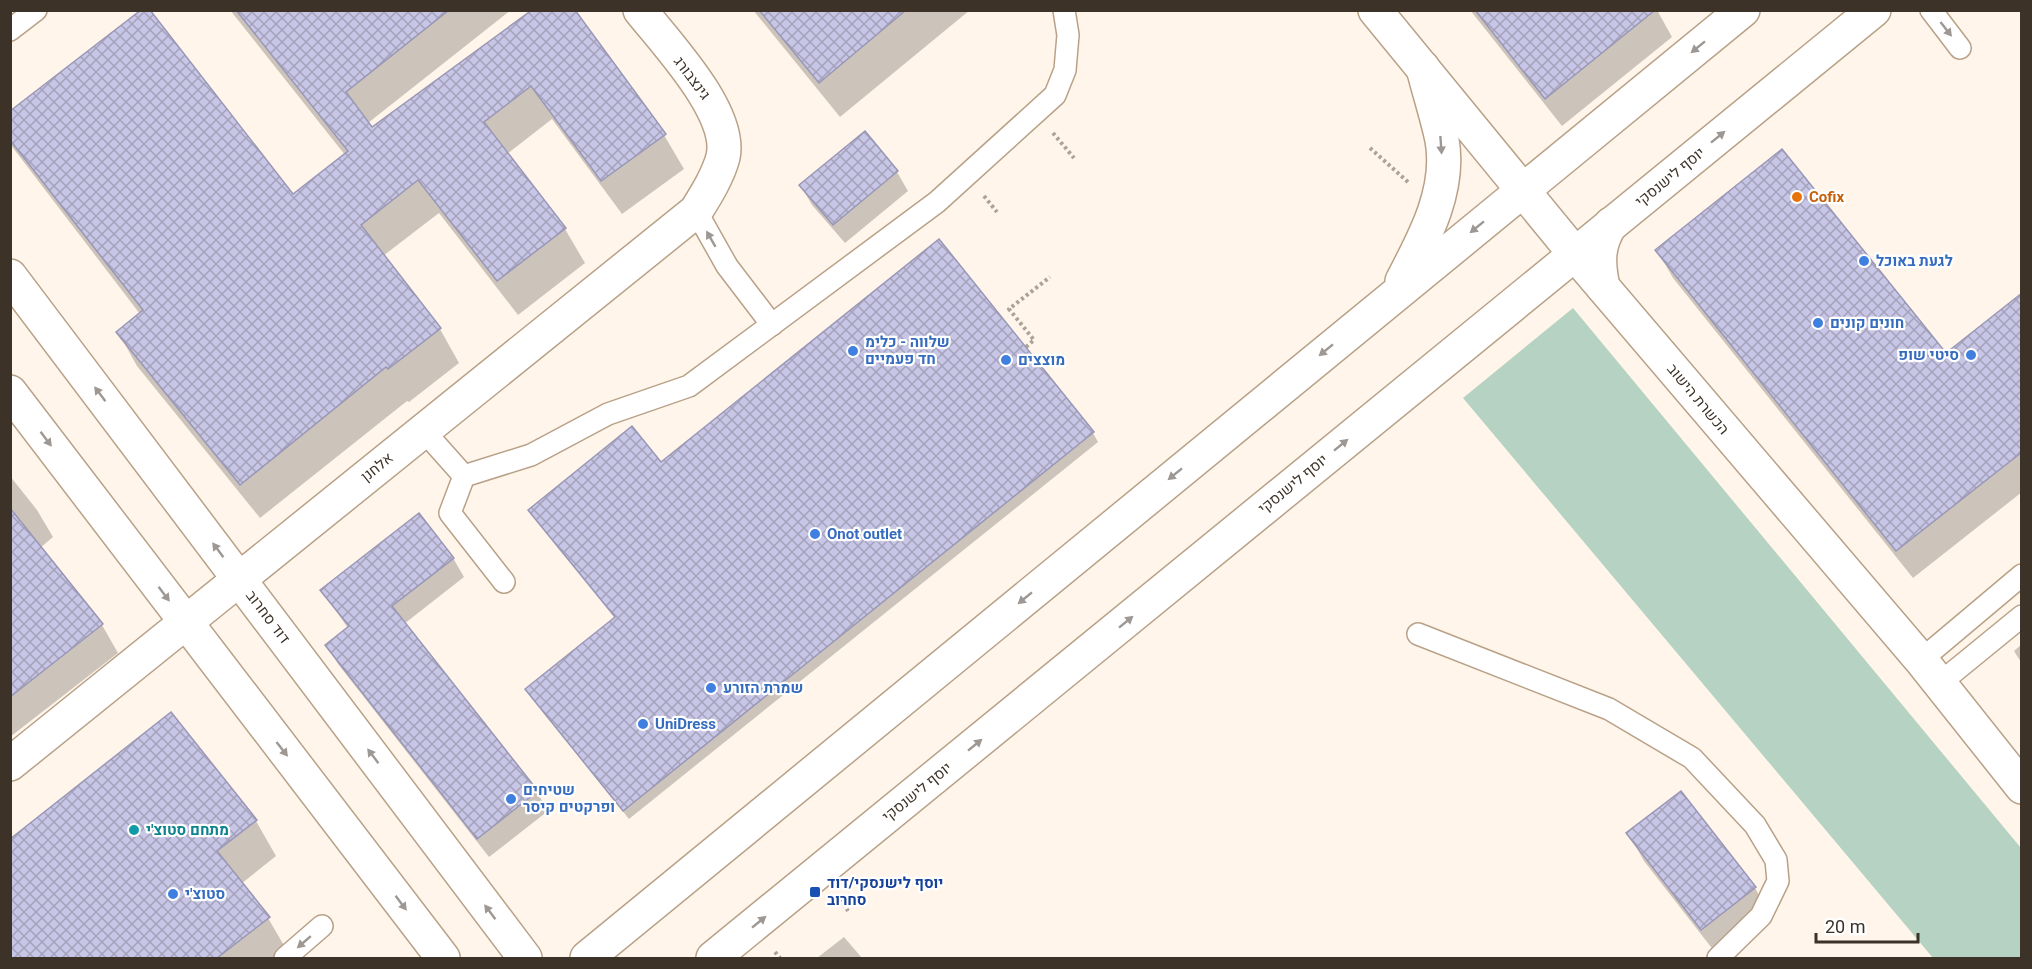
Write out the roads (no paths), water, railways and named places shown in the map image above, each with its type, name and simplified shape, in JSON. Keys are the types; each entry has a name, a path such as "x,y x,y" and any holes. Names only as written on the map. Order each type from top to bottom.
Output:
{"street":[{"name":"גינצבורג","path":"640,10 711,101 721,132 723,156"},
{"name":"הכשרת הישוב","path":"1376,10 1575,254 1930,671 2022,787"},
{"path":"587,958 1743,10"},
{"name":"יוסף לישנסקי","path":"713,958 1874,10"},
{"path":"1395,294 1437,208 1442,143 1423,68"},
{"name":"אלחנן","path":"10,764 696,212 713,182 723,156"},
{"path":"1603,287 1599,251 1603,237 1611,224"},
{"name":"דוד סחרוב","path":"10,276 525,958"},
{"path":"10,392 443,958"}],"lane":[{"path":"10,30 36,10"},
{"path":"464,476 497,468 531,455 608,414 689,386 937,202 1055,95 1066,58 1068,35 1064,10"},
{"path":"1931,10 1960,48"},
{"path":"696,212 727,266 772,324"},
{"path":"423,430 464,476"},
{"path":"464,476 450,513 504,582"},
{"path":"1930,671 2022,575"},
{"path":"1930,671 2022,616"},
{"path":"1418,634 1609,709 1692,758 1755,825 1776,860 1778,881 1761,916 1718,958"},
{"path":"285,958 322,926"}],"place":[{"name":"Cofix","path":"1797,197"},
{"name":"לגעת באוכל","path":"1864,261"},
{"name":"חונים קונים","path":"1818,323"},
{"name":"שלווה - כלימ חד פעמיים","path":"853,351"},
{"name":"סיטי שופ","path":"1971,355"},
{"name":"מוצצים","path":"1006,360"},
{"name":"Onot outlet","path":"815,534"},
{"name":"שמרת הזורע","path":"711,688"},
{"name":"UniDress","path":"643,724"},
{"name":"שטיחים ופרקטים קיסר","path":"511,799"},
{"name":"מתחם סטוצ'י","path":"134,830"},
{"name":"יוסף לישנסקי/דוד סחרוב","path":"815,892"},
{"name":"סטוצ'י","path":"173,894"}]}
